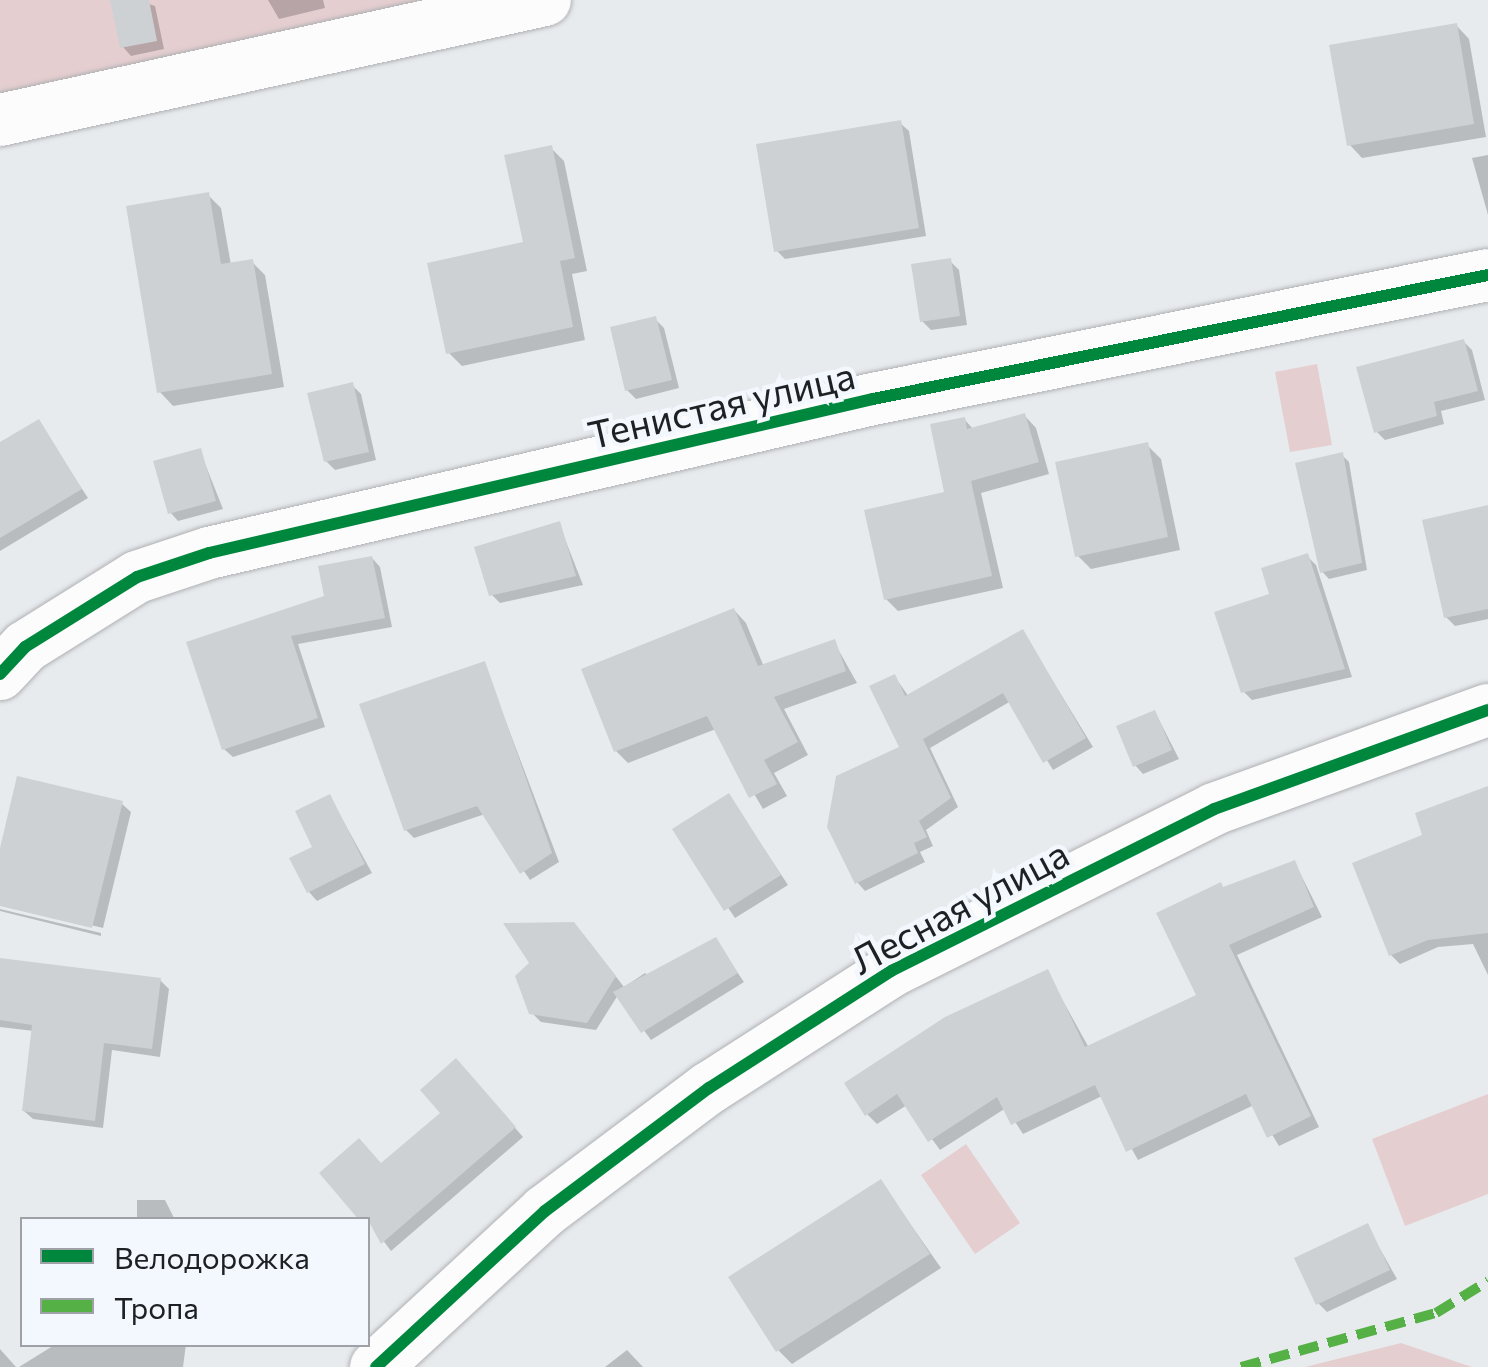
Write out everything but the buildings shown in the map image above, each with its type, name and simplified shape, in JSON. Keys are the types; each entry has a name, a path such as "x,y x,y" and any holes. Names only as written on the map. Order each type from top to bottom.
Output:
{"street":[{"path":"0,120 545,0"},
{"name":"Тенистая улица","path":"0,674 25,647 137,577 209,553 873,400 1488,275"},
{"name":"Лесная улица","path":"376,1367 546,1211 709,1088 891,970 1214,809 1488,710"}],"shaded area":[{"path":"0,0 487,0 0,99"},
{"path":"1317,364 1332,445 1290,452 1275,372"},
{"path":"1488,1094 1488,1194 1405,1226 1372,1139"},
{"path":"966,1144 1020,1223 975,1254 921,1175"},
{"path":"1401,1343 1472,1367 1305,1367"}],"marked path":[{"path":"1241,1367 1436,1313 1488,1281"}],"cycle path":[{"path":"0,674 25,647 137,577 209,553 873,399 1488,275"},
{"path":"376,1367 545,1211 709,1088 891,971 1214,809 1488,710"}]}
